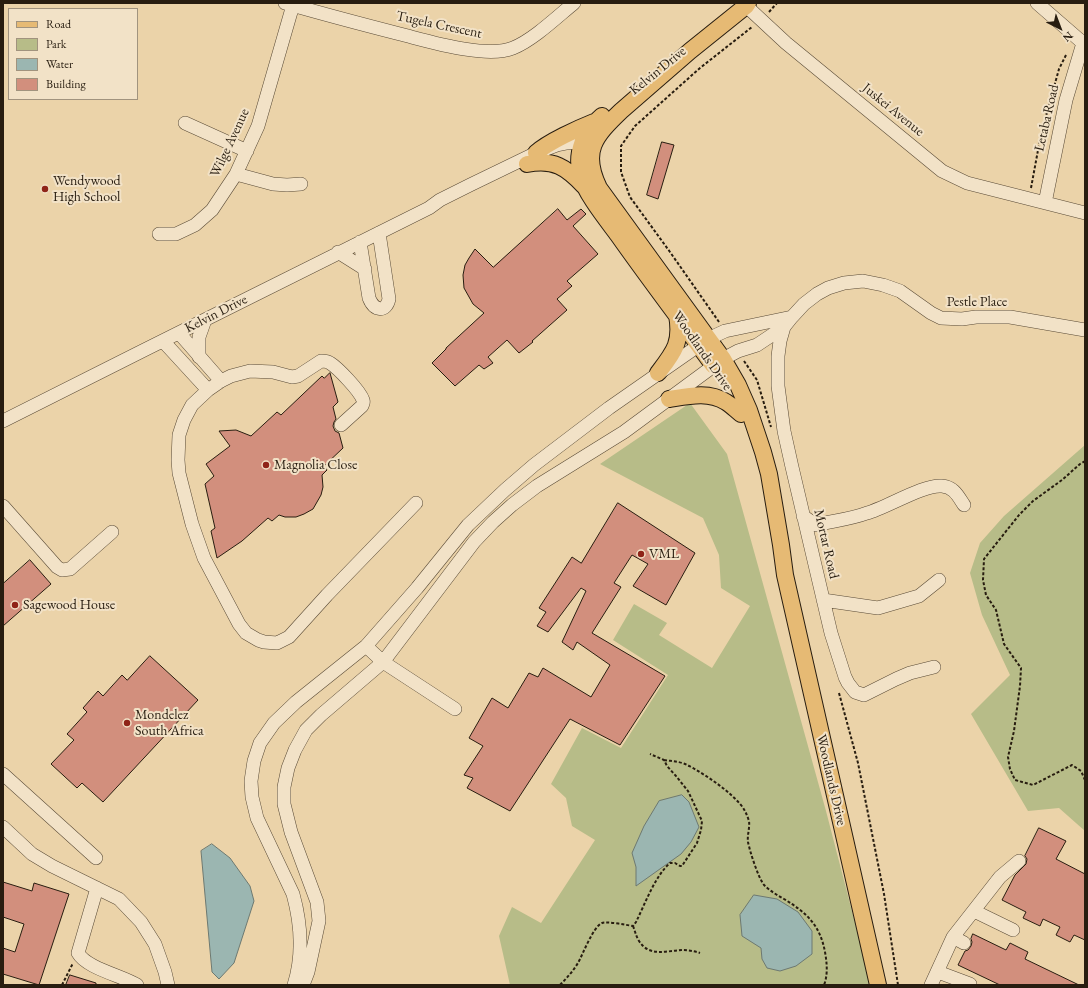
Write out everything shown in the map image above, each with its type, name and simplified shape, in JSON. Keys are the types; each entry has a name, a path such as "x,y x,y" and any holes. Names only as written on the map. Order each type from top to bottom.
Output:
{"main road":[{"name":"Kelvin Drive","path":"587,146 587,132 596,121 689,45 744,4"},
{"name":"Kelvin Drive","path":"587,146 621,111 744,4"},
{"path":"584,186 575,176 565,169 555,164 532,159 540,150 556,140 596,121"},
{"name":"Woodlands Drive","path":"587,146 579,161 584,186 677,315 703,342"},
{"name":"Woodlands Drive","path":"587,146 592,172 599,188 639,245 703,342 738,385 750,410 769,474 785,575 878,985"},
{"path":"658,373 677,344 679,334 677,315"},
{"name":"Woodlands Drive","path":"718,362 727,386 741,414 750,441 766,498 777,552 785,575"},
{"path":"670,399 702,395 717,397 741,414"}],"street":[{"name":"Tugela Crescent","path":"289,4 450,47 490,52 513,48 524,42 574,3"},
{"path":"1038,3 1081,40"},
{"name":"Wilge Avenue","path":"159,234 176,234 195,225 203,219 212,210 236,174 258,126 289,4"},
{"name":"Juskei Avenue","path":"744,4 786,43 942,171 967,183 1085,213"},
{"name":"Letaba Road","path":"1044,203 1066,100 1081,40"},
{"path":"185,123 247,151"},
{"name":"Kelvin Drive","path":"3,421 338,252 429,208 440,200 470,185 532,159 560,145 587,146"},
{"path":"236,174 272,184 301,184"},
{"path":"360,242 371,302 378,309 387,305 389,299 379,233"},
{"path":"338,252 365,269"},
{"name":"Pestle Place","path":"303,985 308,972 319,921 317,902 291,832 284,804 284,787 288,768 295,750 306,730 320,714 383,662 474,542 512,505 537,486 624,432 718,362 757,345 788,322 810,299 828,288 844,283 863,282 883,285 900,292 941,318 962,319 976,317 1010,317 1085,330"},
{"path":"199,357 199,337 205,320"},
{"path":"294,985 299,964 300,951 296,905 293,894 257,818 252,797 251,781 254,761 260,743 274,723 296,702 366,646 418,588 468,525 534,465 609,408 703,342 725,331 788,322"},
{"name":"Mortar Road","path":"788,322 780,341 778,356 778,386 784,431 830,633 845,677 855,692 866,694 910,673 934,668"},
{"path":"178,333 221,381"},
{"path":"163,341 208,390"},
{"path":"150,347 178,362 183,363"},
{"path":"340,425 358,410 362,406 363,402 362,398 349,381 330,363 325,361 321,361 298,376 292,377 272,372 250,371 231,376 208,390 192,405 184,420 179,435 178,460 179,473 192,524 204,558 239,624 246,633 264,642 278,643 289,637 327,595 416,503"},
{"path":"803,516 816,525 868,513 926,488 941,486 950,488 955,492 964,505"},
{"path":"3,506 62,570 70,569 112,532"},
{"path":"823,600 878,608 919,596 939,580"},
{"path":"366,646 383,662 455,709"},
{"path":"3,774 96,858"},
{"path":"3,827 32,854 52,866 119,899 141,922 155,944 166,972 168,985"},
{"path":"931,985 959,940 974,911 1019,861"},
{"path":"97,888 78,953 83,960 137,985"},
{"path":"974,911 1012,930"},
{"path":"938,972 970,984"}],"path":[{"path":"1029,200 1043,127 1059,69 1081,40"},
{"path":"1085,461 1033,501 1019,515 984,559 983,580 986,595 996,610 1004,644 1021,668 1014,731 1008,757 1010,769 1015,780 1033,785 1072,765 1081,771 1085,780"},
{"path":"650,754 664,760 683,763 705,775 741,805 747,814 749,823 748,842 758,875 770,891 798,909 811,920 818,929 823,942 827,969 826,981 824,985"},
{"path":"633,926 657,879 670,863 675,863 682,866 697,843 701,830 702,821 688,792 664,760"},
{"path":"560,985 568,978 598,926 602,923 608,923 633,926"},
{"path":"633,926 640,942 648,949 656,952 682,950 700,953"},
{"path":"62,985 78,953"}],"green space":[{"path":"690,403 727,454 826,811 868,973 869,985 510,985 499,936 512,907 541,923 595,840 572,826 566,798 551,784 582,728 621,748 668,675 613,640 634,604 667,623 659,635 712,668 750,606 721,588 719,555 703,518 600,464"},
{"path":"1085,445 1085,831 1059,808 1028,811 971,714 1010,675 982,615 970,573 980,543 1004,516"}],"water":[{"path":"682,795 689,802 699,827 691,842 681,854 636,886 636,867 632,853 644,826 659,801"},
{"path":"212,844 230,858 250,886 254,901 234,963 219,979 212,972 201,851"},
{"path":"754,895 777,899 798,912 812,931 812,954 796,966 780,971 767,968 762,959 761,948 742,936 740,915"}],"building":[{"path":"662,142 674,145 658,199 647,195"},
{"path":"558,209 567,220 581,209 586,214 573,226 598,254 567,281 572,286 557,299 567,310 519,353 507,340 488,357 493,363 484,369 479,365 455,386 432,363 484,313 473,304 464,288 463,275 465,265 469,258 475,249 493,267"},
{"name":"Magnolia Close","path":"330,373 338,402 333,407 336,419 333,426 335,431 339,433 343,448 324,466 327,470 322,475 323,487 321,495 313,509 296,517 285,517 279,515 272,521 268,518 242,541 217,558 211,531 215,528 205,484 214,476 206,464 230,446 219,431 236,430 251,436 277,412 281,415 322,376 324,378"},
{"path":"618,503 695,553 666,605 633,586 648,564 632,555 614,583 621,587 592,633 665,676 620,745 570,719 510,811 467,788 473,778 464,775 483,746 469,738 492,698 508,708 529,673 538,677 543,668 591,697 610,665 577,642 573,650 562,642 586,591 581,588 548,632 537,626 546,612 539,608 572,557 581,563"},
{"name":"Sagewood House","path":"30,560 51,584 3,626 3,584"},
{"name":"Mondelez South Africa","path":"150,656 198,700 103,802 82,783 77,788 51,764 74,740 67,734 87,712 83,708 98,691 103,696 122,675 127,680"},
{"path":"1039,828 1066,841 1056,859 1085,874 1085,940 1074,935 1070,942 1056,935 1060,927 1043,919 1040,926 1023,918 1026,912 1002,900 1015,875 1026,864 1027,859 1025,856"},
{"path":"3,882 32,891 34,883 69,894 39,985 3,974 3,948 15,952 24,924 3,917"},
{"path":"973,934 1006,950 1010,943 1028,952 1025,959 1079,985 1000,985 958,965 965,951 971,946"},
{"path":"70,975 96,983 96,985 66,985"}],"place":[{"name":"Wendywood High School","path":"45,189"},
{"name":"Magnolia Close","path":"266,465"},
{"name":"VML","path":"641,554"},
{"name":"Sagewood House","path":"15,605"},
{"name":"Mondelez South Africa","path":"127,723"}]}
